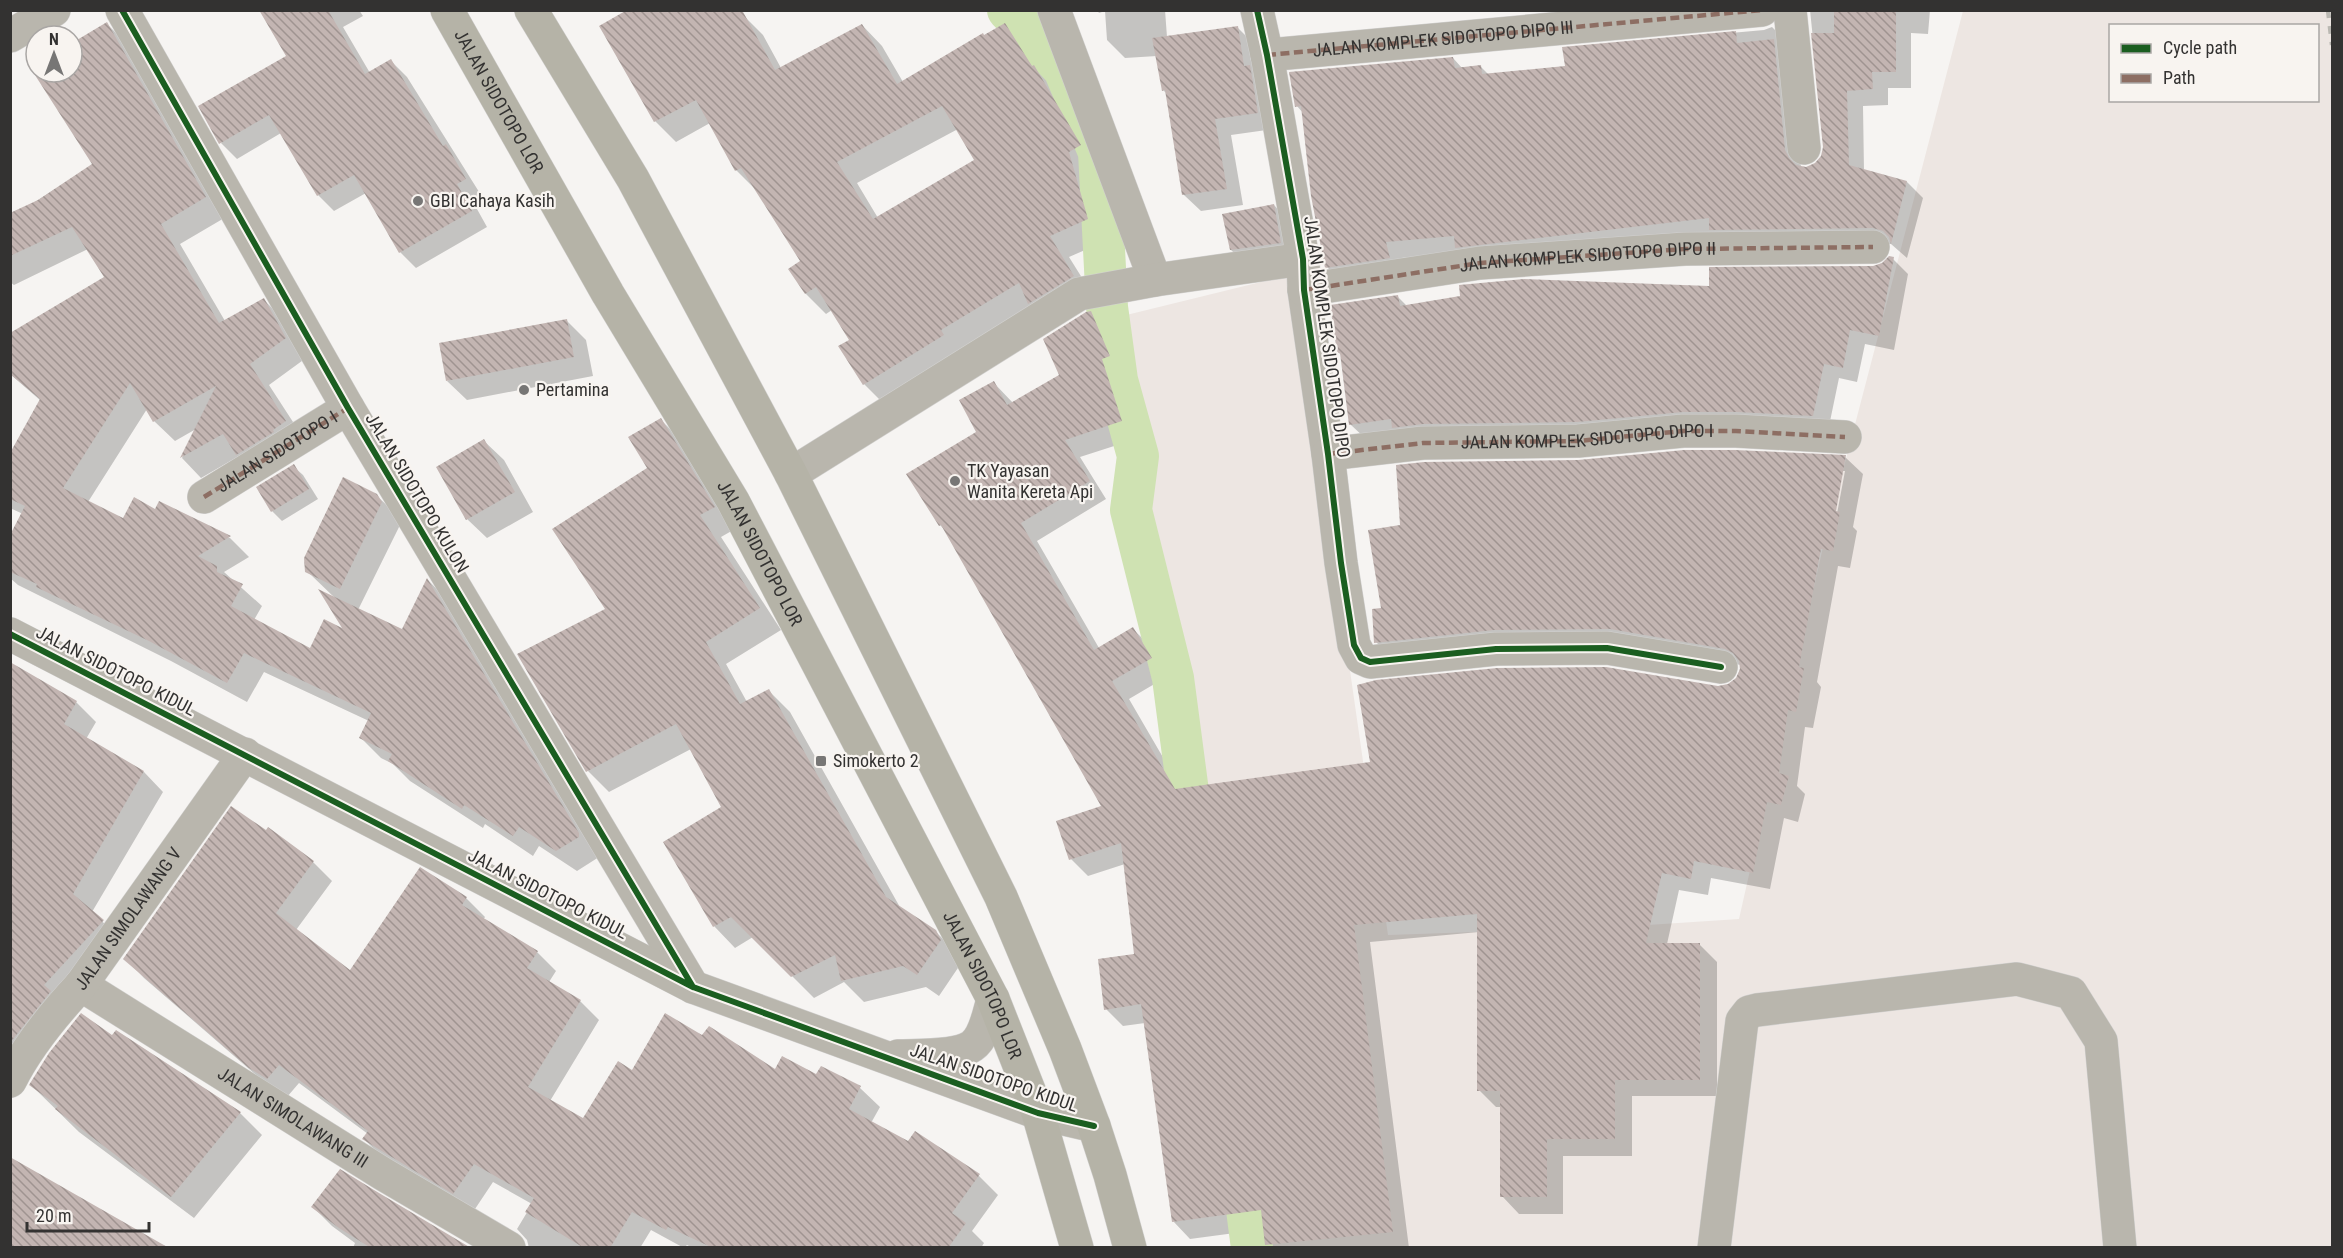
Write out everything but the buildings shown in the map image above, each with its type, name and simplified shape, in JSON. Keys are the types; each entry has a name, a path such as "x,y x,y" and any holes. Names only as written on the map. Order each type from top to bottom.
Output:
{"highway":[{"name":"JALAN SIDOTOPO LOR","path":"447,10 608,294 734,501 993,999 1038,1113 1077,1248"},
{"path":"531,10 633,179 791,474 1001,897 1065,1049 1094,1126 1130,1248"}],"street":[{"path":"10,36 54,10"},
{"name":"JALAN SIDOTOPO KULON","path":"122,10 348,408 693,987"},
{"path":"1054,10 1144,283"},
{"name":"JALAN KOMPLEK SIDOTOPO DIPO","path":"1257,10 1267,55 1304,274 1341,563 1354,645 1361,658 1370,662 1496,649 1607,648 1721,667"},
{"name":"JALAN KOMPLEK SIDOTOPO DIPO III","path":"1267,55 1762,10"},
{"path":"1790,10 1804,148"},
{"name":"JALAN KOMPLEK SIDOTOPO DIPO II","path":"1304,274 1684,249 1873,247"},
{"name":"JALAN KOMPLEK SIDOTOPO DIPO","path":"791,474 1079,294 1144,283 1304,274"},
{"name":"JALAN SIDOTOPO I","path":"204,497 348,408"},
{"name":"JALAN KOMPLEK SIDOTOPO DIPO I","path":"1328,454 1423,443 1578,441 1683,431 1736,431 1845,437"},
{"name":"JALAN SIDOTOPO KIDUL","path":"10,634 693,987 1038,1113 1094,1126"},
{"name":"JALAN SIMOLAWANG V","path":"10,1081 50,1019 81,985 245,754"},
{"path":"1714,1248 1742,1021 1749,1012 2017,979 2071,993 2101,1041 2120,1248"},
{"name":"JALAN SIMOLAWANG III","path":"81,985 383,1174 510,1248"},
{"name":"JALAN SIDOTOPO KIDUL","path":"884,1057 959,1052 974,1045 984,1028 993,999"}],"shaded area":[{"path":"1963,11 2332,11 2332,1247 1234,1247 1102,321 1293,274 1388,935 1617,927 1739,919 1823,547"}],"waterway":[{"path":"1008,10 1064,69 1099,152 1107,307 1117,380 1138,456 1131,510 1173,678 1195,845"},
{"path":"1240,1156 1252,1248"}],"railway":[{"path":"2328,10 2332,45"}],"marked path":[{"path":"1267,55 1762,10"},
{"path":"1304,290 1480,263 1685,249 1873,247"},
{"path":"204,497 348,408"},
{"path":"1328,454 1423,443 1578,441 1683,431 1736,431 1845,437"}],"cycle path":[{"path":"122,10 348,408 693,987"},
{"path":"1257,10 1303,259 1304,290 1341,563 1354,645 1361,658 1370,662 1496,649 1607,648 1721,667"},
{"path":"10,634 693,987 1038,1113 1094,1126"}],"place":[{"name":"GBI Cahaya Kasih","path":"418,201"},
{"name":"Pertamina","path":"524,390"},
{"name":"TK Yayasan Wanita Kereta Api","path":"955,481"},
{"name":"Simokerto 2","path":"821,761"}]}
